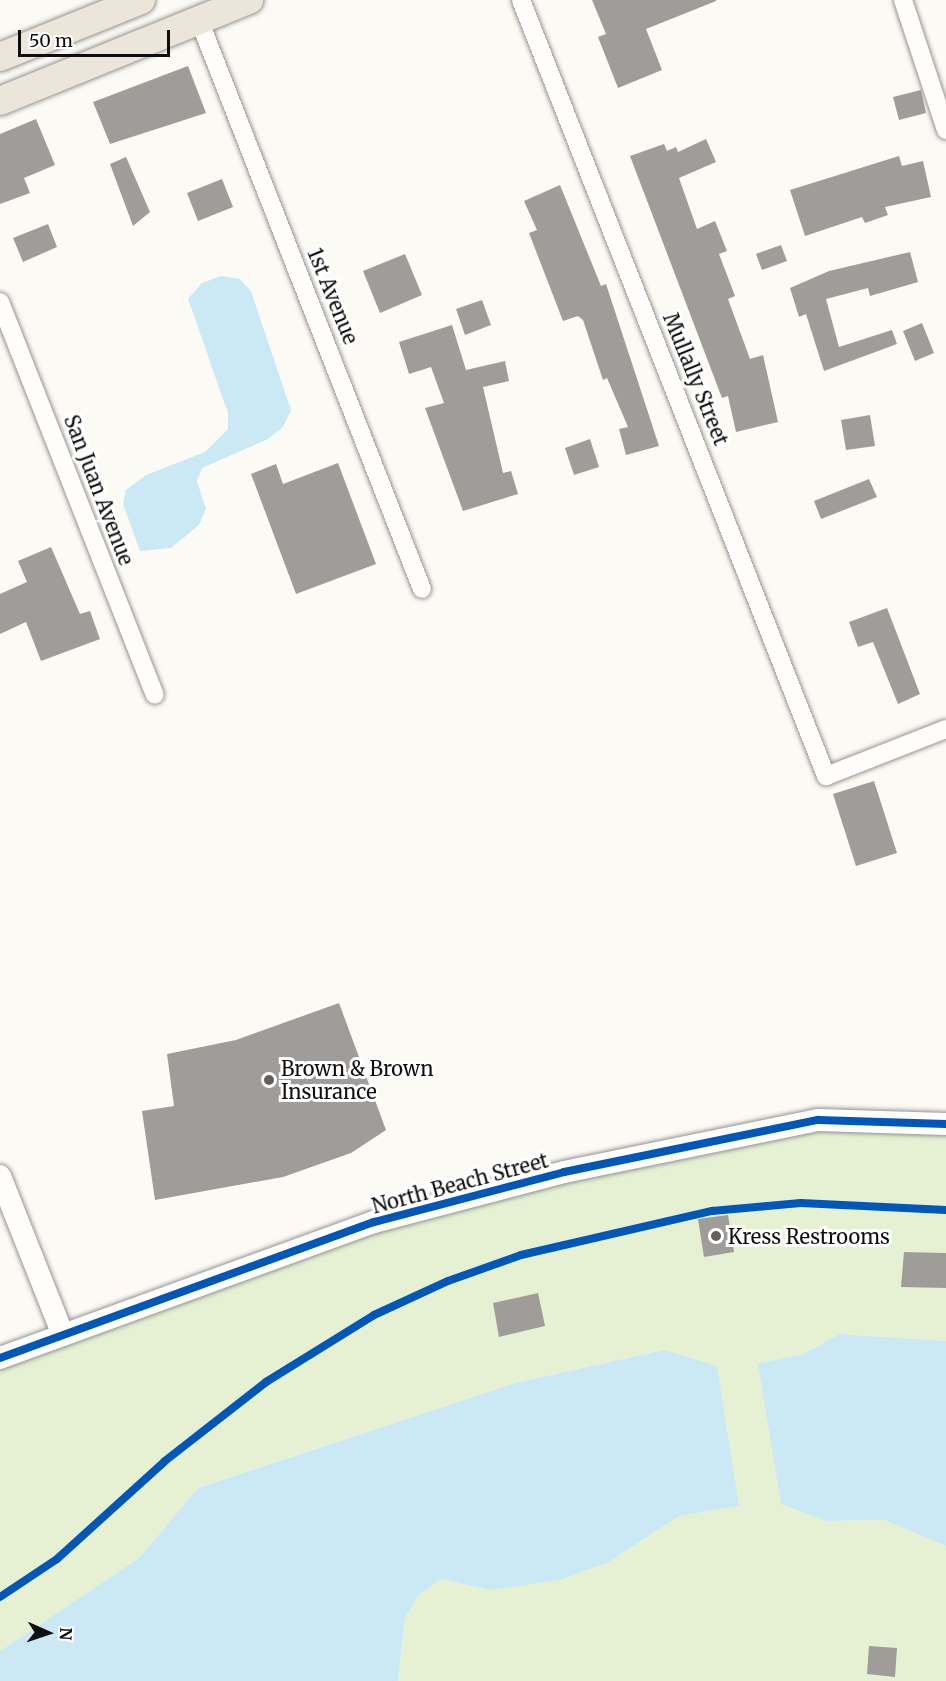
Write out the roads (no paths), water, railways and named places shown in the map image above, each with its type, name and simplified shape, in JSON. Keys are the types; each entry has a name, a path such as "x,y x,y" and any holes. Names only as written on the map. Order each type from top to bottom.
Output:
{"main road":[{"path":"0,57 141,0"},
{"path":"0,101 249,0"}],"street":[{"name":"Mullally Street","path":"521,0 826,776 946,729"},
{"path":"903,0 946,130"},
{"name":"1st Avenue","path":"199,20 422,589"},
{"name":"San Juan Avenue","path":"0,302 155,695"},
{"name":"North Beach Street","path":"0,1358 374,1222 564,1172 818,1120 946,1124"},
{"path":"0,1176 63,1335"}],"water":[{"path":"221,276 240,279 251,291 291,410 283,427 268,439 202,468 197,481 206,509 199,525 171,548 140,551 123,504 126,490 146,475 205,452 228,429 228,413 188,299 202,283"},
{"path":"839,1334 946,1341 946,1546 884,1520 827,1521 781,1504 758,1363 802,1355"},
{"path":"664,1350 717,1366 739,1506 679,1516 609,1562 559,1580 490,1590 441,1579 418,1596 405,1618 398,1681 0,1681 0,1651 139,1558 198,1488 515,1383"}],"place":[{"name":"Brown & Brown Insurance","path":"269,1080"},
{"name":"Kress Restrooms","path":"716,1236"}]}
